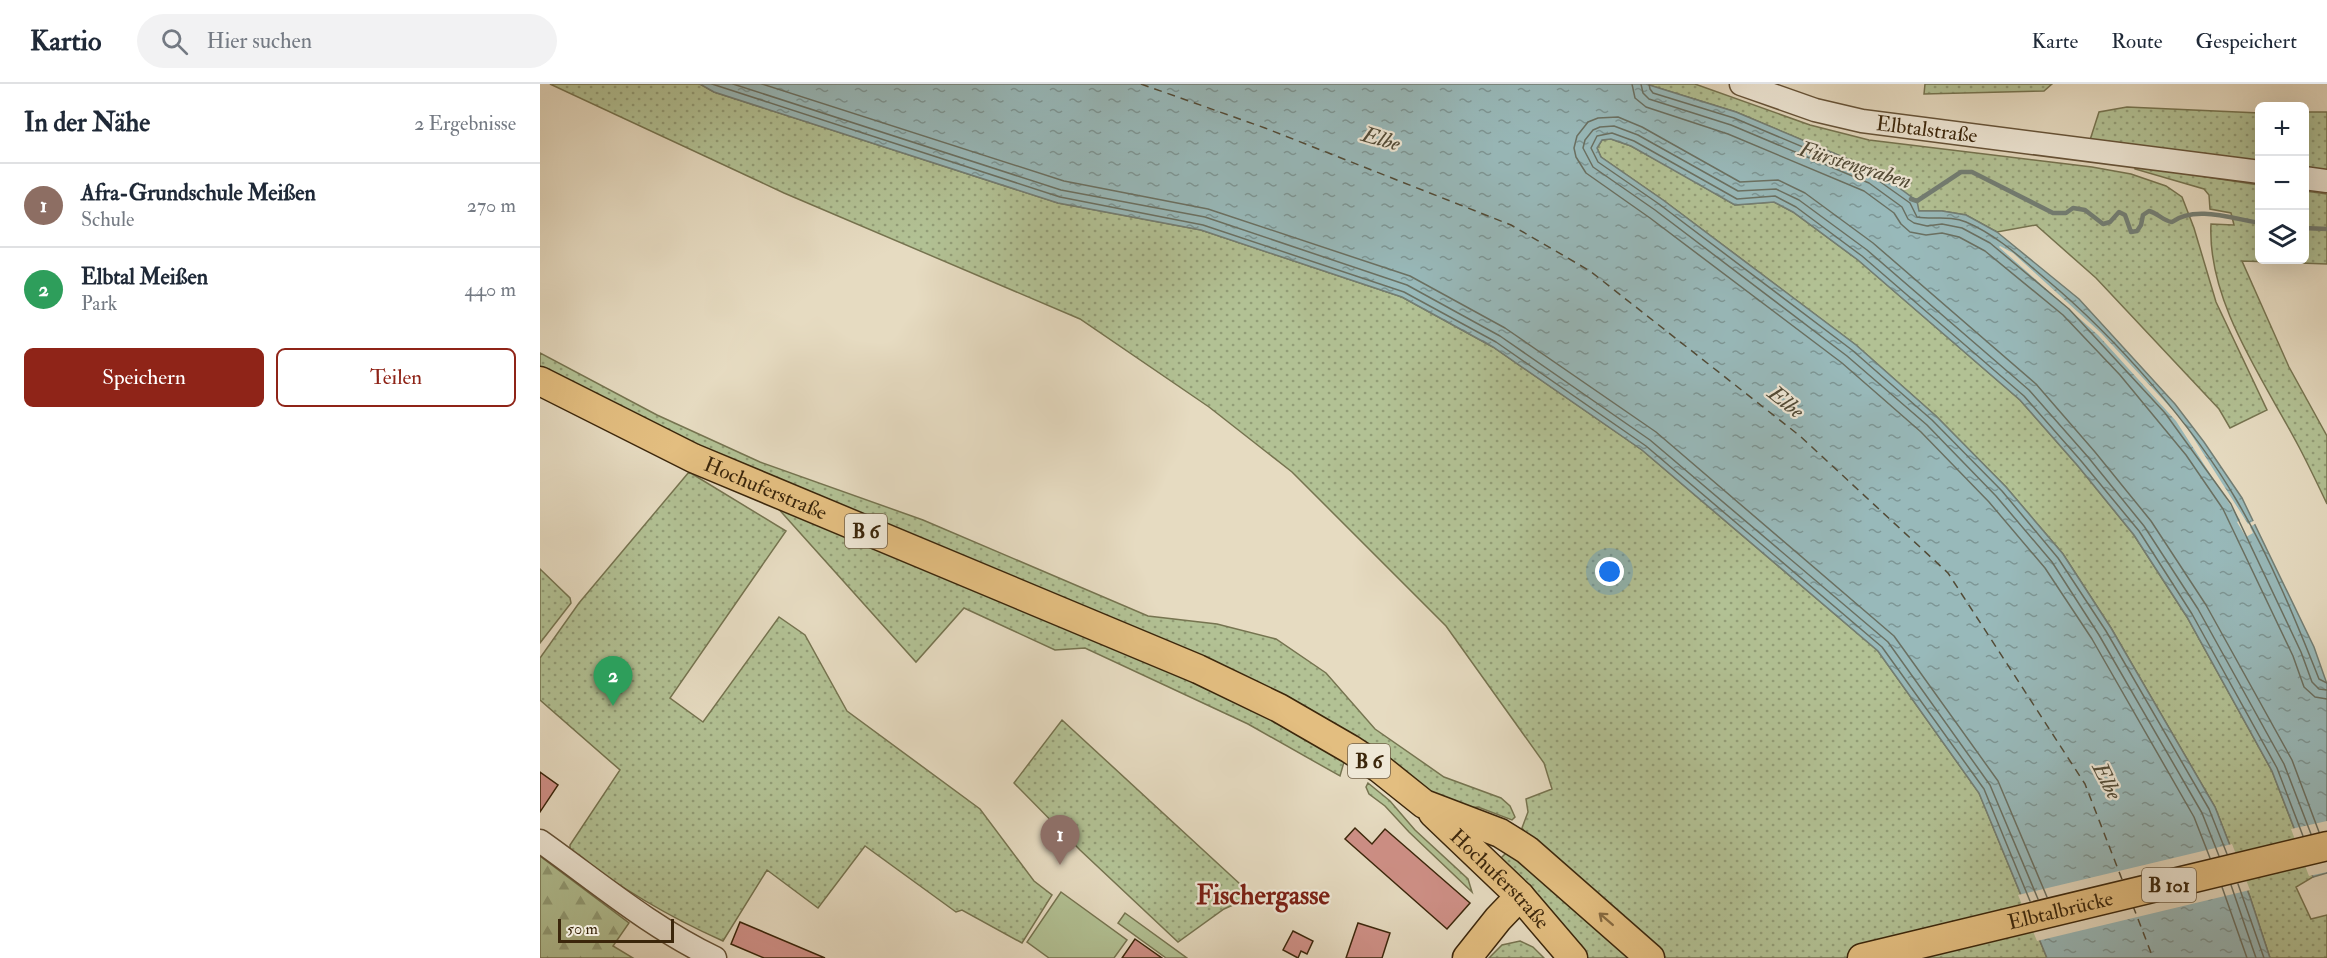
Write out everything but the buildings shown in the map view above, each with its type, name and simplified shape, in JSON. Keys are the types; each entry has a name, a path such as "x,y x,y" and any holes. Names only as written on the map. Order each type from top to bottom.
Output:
{"main road":[{"name":"Hochuferstraße","path":"540,381 693,458 1198,669 1279,708 1379,768 1424,804 1520,896 1573,958"},
{"path":"1424,804 1500,833 1527,850 1650,958"},
{"name":"Elbtalbrücke","path":"1862,958 2327,846"},
{"path":"1467,958 1520,896"}],"street":[{"name":"Elbtalstraße","path":"1741,84 1815,110 1862,121 2255,172"},
{"path":"2309,179 2327,182"},
{"path":"540,841 651,923 715,958"}],"green space":[{"path":"550,84 700,84 714,92 1058,203 1201,230 1402,297 1493,347 1642,450 1878,651 1979,793 2047,958 1666,958 1542,845 1527,835 1522,828 1528,812 1526,799 1552,789 1544,763 1446,626 1292,472 1209,407 1080,319 784,193"},
{"path":"1646,84 1695,84 1810,125 1869,140 2092,167 2131,174 2166,186 2182,197 2194,228 2216,302 2267,410 2230,428 2219,409 2096,278 2036,225 1997,232 1966,215 1942,211 1919,211 1876,171 1736,112"},
{"path":"1925,84 2052,84 2044,91 1924,94"},
{"path":"2127,107 2255,113 2255,163 2089,143 2099,112"},
{"path":"2309,112 2327,112 2327,171 2309,169"},
{"path":"1611,139 1631,146 1735,205 1774,202 1793,212 1858,260 2020,400 2078,466 2134,535 2187,617 2272,771 2313,877 2296,887 2311,919 2327,915 2327,958 2270,958 2250,897 2215,807 2111,628 2063,554 2006,487 1936,416 1856,345 1663,200 1601,157 1597,148 1602,140"},
{"path":"2135,166 2255,184 2255,261 2242,261 2289,367 2327,436 2327,504 2299,447 2240,340 2218,282 2212,253 2211,224 2234,225 2231,213 2210,209 2209,195 2204,189 2135,169"},
{"path":"2309,192 2327,194 2327,264 2309,263"},
{"path":"540,353 657,415 760,462 923,520 1148,616 1217,624 1276,639 1326,673 1375,729 1444,777 1501,798 1510,806 1515,817 1512,820 1478,807 1457,809 1426,788 719,460 540,370"},
{"path":"689,472 786,531 670,698 703,722 779,617 805,635 847,711 980,809 1034,881 1052,895 1022,943 962,910 956,912 865,846 818,908 767,870 723,941 644,900 570,850 570,845 620,770 540,700 540,658 579,603"},
{"path":"775,505 1265,709 1344,762 1340,776 1248,724 1085,648 1055,650 964,608 916,662"},
{"path":"540,569 570,598 571,603 540,643"},
{"path":"1062,720 1253,896 1224,909 1178,942 1080,850 1014,783"},
{"path":"1368,783 1390,801 1415,830 1468,879 1472,892 1385,806 1369,794 1366,787"},
{"path":"1511,848 1637,958 1587,958 1499,860"},
{"path":"540,856 629,923 613,946 633,958 540,958"},
{"path":"1061,892 1127,940 1114,958 1049,958 1027,942"},
{"path":"1125,913 1187,958 1166,958 1118,923"},
{"path":"1520,941 1533,947 1544,958 1489,958 1502,945"}],"water":[{"name":"Elbe","path":"700,84 1646,84 1736,112 1876,171 1917,201 1919,211 1942,211 1966,215 1997,232 2079,299 2175,404 2242,498 2314,647 2327,684 2327,873 2313,877 2272,771 2187,617 2134,535 2078,466 2020,400 1858,260 1793,212 1774,202 1735,205 1631,146 1611,139 1602,140 1597,148 1601,157 1663,200 1856,345 1936,416 2006,487 2063,554 2111,628 2215,807 2250,897 2270,958 2047,958 1979,793 1878,651 1642,450 1493,347 1402,297 1201,230 1058,203 714,92"}],"pier":[{"path":"2000,246 2013,253 2101,333 2182,420 2248,524 2257,519 2258,522 2250,527 2253,533 2246,537 2237,522 2240,520 2176,421 2098,335"},
{"path":"2327,821 2327,872 2309,876 2291,829"},
{"path":"2232,844 2250,890 2037,941 2018,895"}],"waterway":[{"name":"Fürstengraben","path":"1911,199 1917,201 1961,172 1972,172 2053,213 2066,213 2073,208 2085,210 2103,224 2110,222 2119,212 2125,215 2131,232 2137,231 2143,215 2149,211 2172,222 2192,214 2226,216 2255,222"},
{"name":"Fürstengraben","path":"2309,228 2327,229"}],"ferry route":[{"path":"1141,84 1265,128 1511,225 1590,271 1800,436 1948,573 2085,784 2123,882"},
{"path":"2133,906 2153,958"}],"place":[{"name":"Elbtal Meißen","path":"613,706"},
{"name":"Afra-Grundschule Meißen","path":"1060,865"}],"district":[{"name":"Fischergasse","path":"1263,895"}]}
